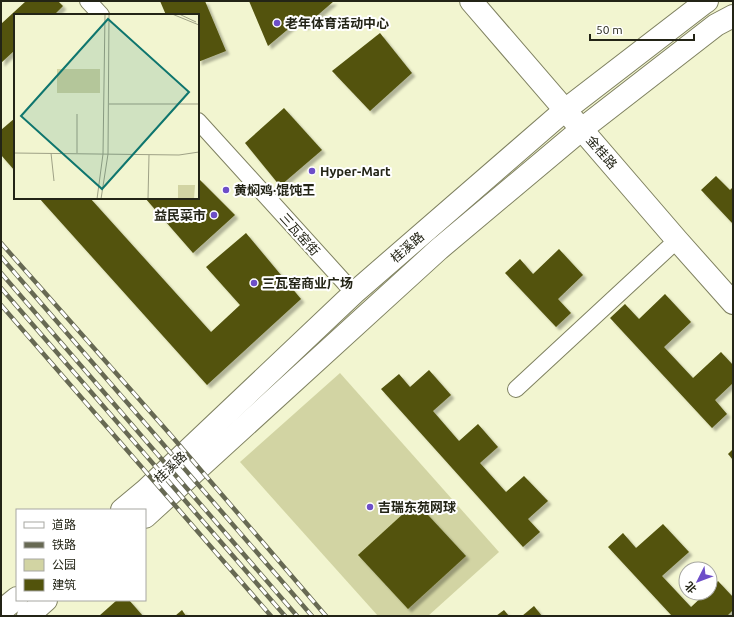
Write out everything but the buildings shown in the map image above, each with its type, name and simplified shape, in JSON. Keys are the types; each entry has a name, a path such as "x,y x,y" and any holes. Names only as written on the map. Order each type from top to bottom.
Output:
{"main road":[{"name":"金桂路","path":"471,1 733,303"},
{"name":"桂溪路","path":"123,509 146,490 354,293 565,110 708,1"},
{"name":"桂溪路","path":"146,516 439,249 582,129 716,25 733,16"},
{"path":"1,611 16,599"},
{"path":"28,616 45,601"}],"street":[{"path":"88,1 100,14"},
{"name":"三瓦窑街","path":"199,122 354,293"},
{"path":"516,389 677,240"}],"green space":[{"name":"吉瑞东苑网球","path":"340,373 499,552 428,616 378,616 240,462"}],"railway":[{"path":"1,243 169,433 326,616"},
{"path":"1,257 312,616"},
{"path":"1,273 297,616"},
{"path":"1,288 285,616"},
{"path":"1,305 271,616"}],"place":[{"name":"老年体育活动中心","path":"277,23"},
{"name":"Hyper-Mart","path":"312,171"},
{"name":"黄焖鸡·馄饨王","path":"226,190"},
{"name":"益民菜市","path":"214,215"},
{"name":"三瓦窑商业广场","path":"254,283"},
{"name":"吉瑞东苑网球","path":"370,507"}]}
